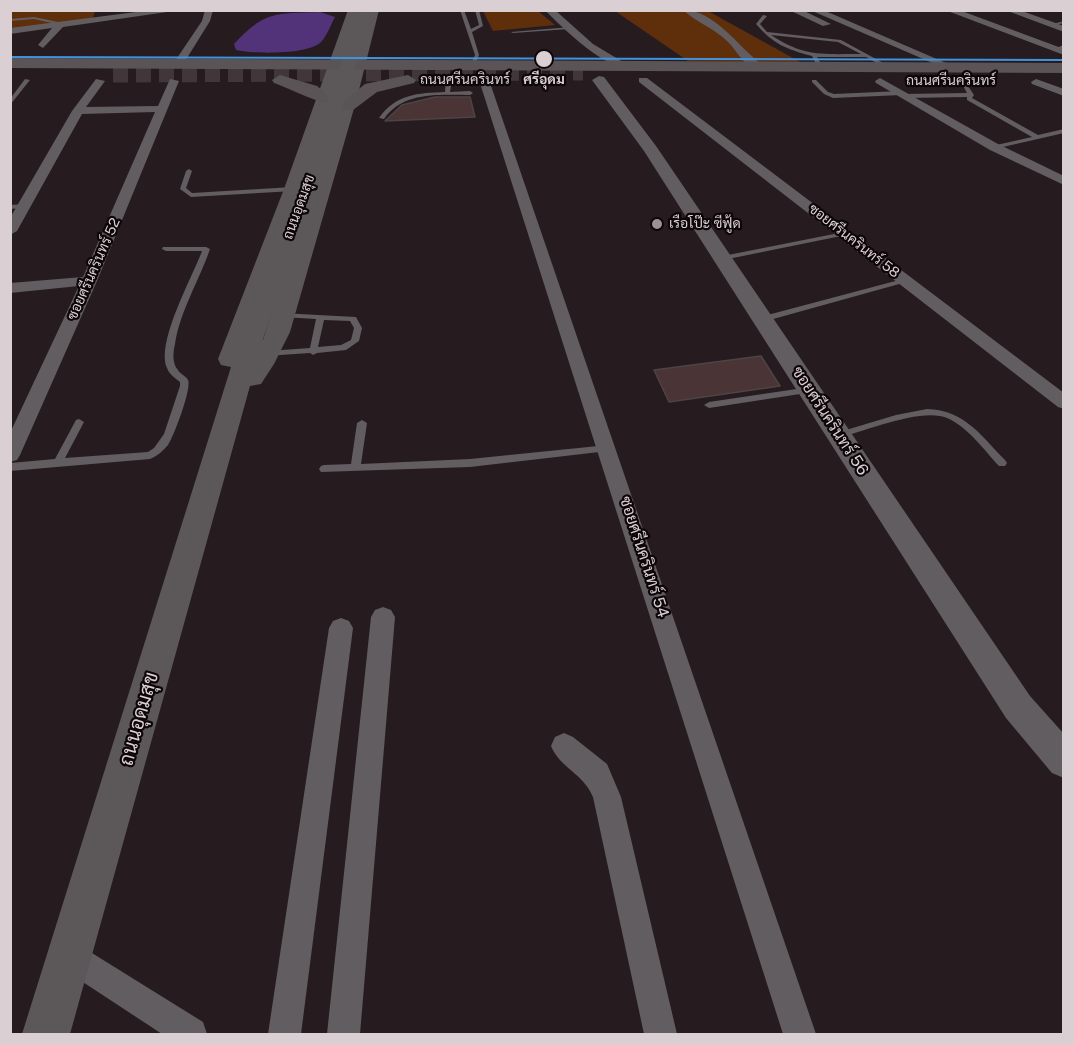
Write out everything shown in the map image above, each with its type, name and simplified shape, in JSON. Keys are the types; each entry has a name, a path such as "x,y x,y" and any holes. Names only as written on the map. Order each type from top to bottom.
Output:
{"main road":[{"name":"ถนนอุดมสุข","path":"230,403 229,361 293,189 354,10"},
{"name":"ถนนอุดมสุข","path":"259,347 364,10"},
{"name":"ถนนอุดมสุข","path":"46,1035 71,956 230,403 259,347 283,315 347,106 373,10"},
{"path":"297,64 324,55 344,38 356,36 368,30"},
{"path":"364,47 371,56 394,64"},
{"name":"ถนนศรีนครินทร์","path":"10,63 178,64 206,77 280,80 333,72 357,72 448,87 484,75"},
{"name":"ถนนศรีนครินทร์","path":"152,81 174,81 297,64 333,72"},
{"name":"ถนนศรีนครินทร์","path":"357,72 394,64 484,75 587,72 1035,71 1064,68"},
{"name":"ถนนศรีนครินทร์","path":"587,72 619,64 756,65 816,67 882,73 967,88 1064,82"},
{"name":"ถนนศรีนครินทร์","path":"882,73 923,66 1064,68"},
{"name":"ถนนศรีนครินทร์","path":"587,72 643,80 816,67"},
{"path":"10,69 113,76"},
{"name":"ถนนศรีนครินทร์","path":"587,72 1064,76"},
{"path":"10,74 113,76"},
{"path":"79,80 113,76"},
{"path":"19,80 48,80"},
{"path":"280,80 311,90 324,99"},
{"path":"347,106 371,88 408,80"},
{"path":"305,153 322,146 333,152"}],"street":[{"path":"10,31 177,10"},
{"path":"178,64 206,21 209,10"},
{"path":"549,10 590,46 619,64"},
{"path":"687,10 731,39 756,65"},
{"path":"793,10 923,66"},
{"path":"814,10 948,66"},
{"path":"949,10 1061,49"},
{"path":"1009,10 1064,29"},
{"path":"44,45 61,24"},
{"path":"587,72 590,46"},
{"name":"ซอยศรีนครินทร์ 56","path":"587,72 651,149 1018,707 1064,761"},
{"path":"882,73 903,94 994,147 1064,181"},
{"name":"ซอยศรีนครินทร์ 54","path":"484,75 800,1035"},
{"path":"10,231 78,111 113,76"},
{"name":"ซอยศรีนครินทร์ 58","path":"643,80 1064,403"},
{"name":"ซอยศรีนครินทร์ 52","path":"10,455 89,281 174,81"},
{"path":"1036,82 1064,93"},
{"path":"78,111 161,109"},
{"path":"10,288 89,281"},
{"path":"343,1035 383,617"},
{"path":"284,1035 341,628"},
{"path":"564,746 597,774 608,796 661,1035"},
{"path":"71,956 191,1035"}],"lane":[{"path":"462,10 484,75"},
{"path":"470,32 481,26 477,10"},
{"path":"765,16 758,24 766,33 816,67 826,93 833,96 903,94 967,88 969,99 1036,137"},
{"path":"10,20 34,18 61,24"},
{"path":"1052,25 1064,22"},
{"path":"513,32 569,28"},
{"path":"766,33 839,42 868,56 882,73"},
{"path":"816,67 868,56"},
{"path":"10,103 19,80"},
{"path":"382,118 388,108 395,104 448,87"},
{"path":"994,147 1064,131"},
{"path":"189,171 183,189 191,195 293,189"},
{"path":"10,207 25,206"},
{"path":"723,258 844,234"},
{"path":"10,467 150,455 160,451 166,442 184,386 184,381 172,371 171,340 206,249 166,249"},
{"path":"763,319 906,281"},
{"path":"259,347 313,352 350,345 355,341 358,328 353,319 283,315"},
{"path":"313,352 320,318"},
{"path":"709,405 810,390"},
{"path":"839,435 922,413 941,412 953,417 1002,463"},
{"path":"58,462 79,422"},
{"path":"356,467 362,423"},
{"path":"324,469 470,463 608,448"}],"shaded area":[{"path":"10,11 95,11 93,18 11,29"},
{"path":"483,11 538,11 555,25 493,31"},
{"path":"615,11 708,11 802,63 688,61"},
{"path":"320,12 335,17 321,42 314,46 280,52 236,50 234,44 263,19 281,14"}],"building":[{"path":"435,97 470,97 475,117 385,121 402,105"},
{"path":"761,356 780,386 669,402 654,370"}],"tunnel":[{"path":"113,75 583,73"}],"transit line":[{"path":"10,57 1064,60"}],"place":[{"name":"ศรีอุดม","path":"544,59"},
{"name":"เรือโป๊ะ ซีฟู้ด","path":"657,224"}]}
